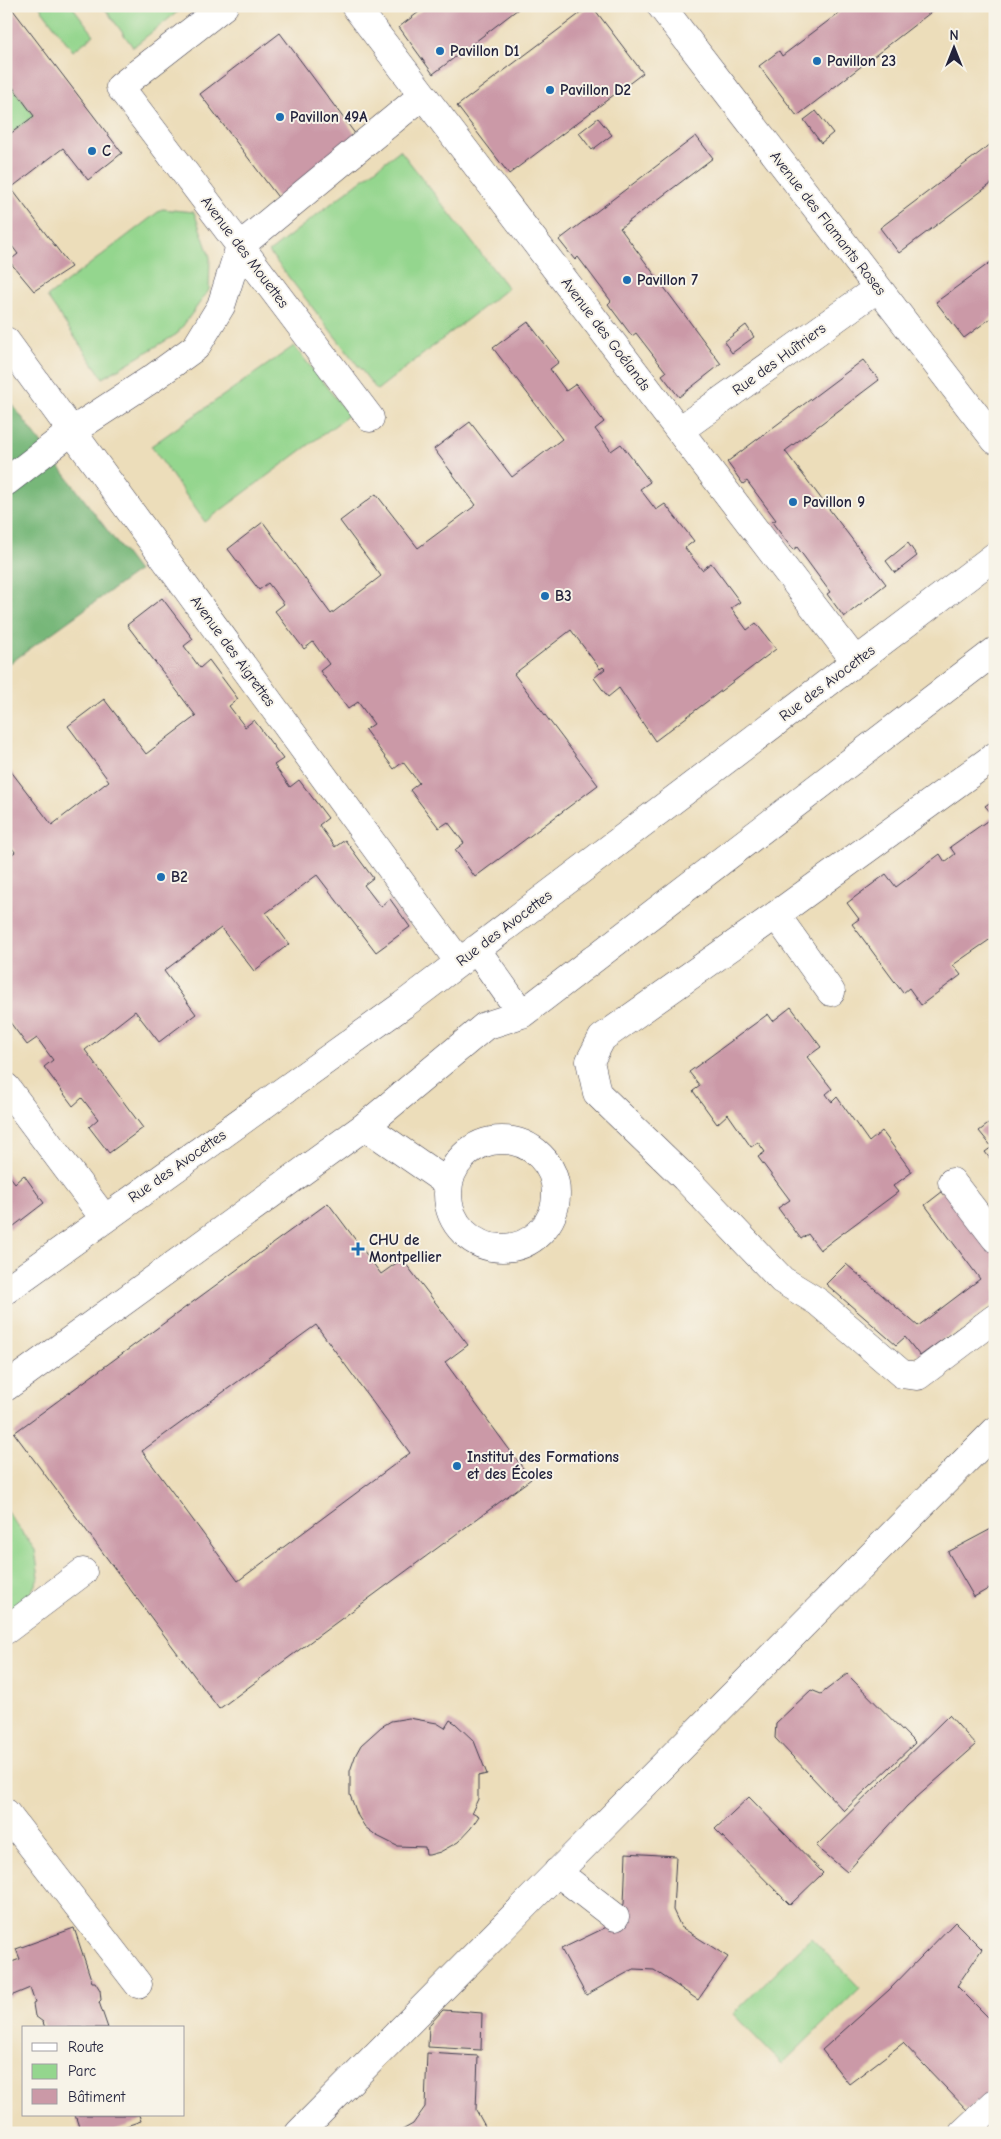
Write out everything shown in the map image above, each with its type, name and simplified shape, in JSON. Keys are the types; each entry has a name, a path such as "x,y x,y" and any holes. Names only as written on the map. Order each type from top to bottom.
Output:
{"lane":[{"name":"Avenue des Mouettes","path":"224,6 120,87 370,418"},
{"name":"Avenue des Flamants Roses","path":"661,6 995,440"},
{"name":"Avenue des Goélands","path":"356,7 856,662"},
{"path":"6,482 72,431 154,378 196,347 221,306 240,246 423,95"},
{"name":"Rue des Huîtriers","path":"680,430 878,288"},
{"name":"Avenue des Aigrettes","path":"6,340 72,431 468,955 522,1014"},
{"name":"Rue des Avocettes","path":"6,1290 403,1005 995,556"},
{"path":"6,1387 365,1126 485,1026 522,1014 995,651"},
{"path":"995,756 776,915 602,1038 590,1061 597,1093 685,1178 782,1280 818,1302 902,1374 918,1376 995,1318"},
{"path":"776,915 831,992"},
{"path":"6,1087 104,1218"},
{"path":"365,1126 449,1184"},
{"path":"952,1182 995,1238"},
{"path":"299,2133 995,1431"},
{"path":"6,1630 83,1572"},
{"path":"6,1813 138,1984"},
{"path":"557,1872 615,1917"},
{"path":"963,2133 995,2103"}],"green space":[{"path":"39,6 72,6 94,35 73,51"},
{"path":"103,6 185,6 133,47"},
{"path":"6,78 34,116 6,137"},
{"path":"400,150 508,288 377,390 269,252"},
{"path":"162,209 194,212 210,257 209,290 177,334 103,378 47,297"},
{"path":"294,346 349,415 205,522 151,446"},
{"path":"6,396 138,571 6,666"},
{"path":"6,1510 35,1550 39,1577 27,1600 6,1615"},
{"path":"811,1938 860,1988 782,2064 733,2014"}],"building":[{"name":"C","path":"6,6 10,6 122,153 88,180 63,148 11,188 71,267 34,291 9,261 18,254 6,238 6,137 34,116 6,78"},
{"name":"Pavillon D1","path":"427,6 522,6 433,74 399,27"},
{"name":"Pavillon D2","path":"592,6 643,73 509,174 457,106"},
{"name":"Pavillon 23","path":"836,6 939,6 797,116 759,66 779,51 782,56 840,12"},
{"name":"Pavillon 49A","path":"280,33 359,139 280,200 200,94"},
{"path":"816,111 833,133 821,143 804,120"},
{"path":"598,118 612,135 592,150 579,133"},
{"name":"Pavillon 7","path":"696,136 713,158 620,228 721,364 679,397 662,375 666,372 636,333 632,336 608,304 611,301 578,257 575,260 559,240"},
{"path":"995,141 995,181 899,253 880,228"},
{"path":"995,259 995,315 964,338 936,302"},
{"name":"B3","path":"528,322 559,362 550,369 566,391 576,384 604,422 595,429 611,451 621,444 650,482 640,489 656,510 665,504 694,541 685,548 702,570 711,563 740,602 731,608 747,630 756,623 776,649 655,741 619,688 608,697 594,678 605,669 603,667 600,669 571,630 514,674 598,785 475,877 455,850 464,843 448,822 439,828 410,790 419,783 403,762 394,769 365,730 374,724 358,702 348,709 320,671 329,664 313,642 304,649 275,611 284,604 268,583 259,590 228,549 263,522 331,614 381,576 340,521 376,494 418,548 476,505 434,449 470,422 512,477 562,439 493,348"},
{"path":"746,325 754,337 732,353 724,342"},
{"name":"Pavillon 9","path":"863,360 879,380 785,451 886,584 844,617 827,594 830,592 797,547 793,550 772,522 776,520 747,481 743,484 727,462"},
{"path":"908,543 917,556 895,573 886,561"},
{"name":"B2","path":"162,598 193,639 184,646 200,668 209,660 238,699 229,706 245,727 254,720 283,759 274,765 290,787 299,780 328,818 319,825 335,847 345,840 373,878 364,885 381,907 390,899 410,927 376,952 317,875 266,913 289,944 254,971 221,928 164,971 196,1014 159,1042 135,1011 85,1050 143,1128 109,1153 89,1127 98,1119 82,1098 73,1106 44,1067 53,1060 37,1038 27,1045 6,1017 6,1002 8,1000 6,998 6,859 15,852 6,840 6,773 10,770 52,825 109,781 68,726 104,699 146,754 196,716 127,625"},
{"path":"995,799 995,936 953,965 961,975 921,1005 909,988 903,993 852,924 859,919 847,903 886,874 896,887 940,854 945,862 955,854 950,847 994,816 985,806"},
{"path":"791,1007 821,1047 807,1057 832,1089 826,1094 832,1102 837,1097 869,1142 882,1131 912,1172 893,1186 898,1192 820,1250 808,1234 801,1239 778,1208 790,1200 758,1157 765,1152 758,1142 751,1147 728,1114 717,1124 693,1091 700,1086 689,1072 768,1014 773,1021"},
{"path":"995,1119 995,1165 985,1152 992,1147 979,1131"},
{"path":"6,1171 15,1183 24,1175 44,1203 10,1229 6,1224"},
{"path":"947,1188 995,1253 995,1301 920,1356 905,1337 896,1345 826,1284 846,1264 918,1326 980,1279 925,1205"},
{"name":"Institut des Formations et des Écoles","path":"328,1203 381,1274 402,1259 468,1345 445,1362 531,1479 219,1709 14,1433","holes":["316,1325 410,1453 238,1581 142,1451"]},
{"path":"995,1527 995,1585 974,1597 948,1552"},
{"path":"847,1674 915,1743 844,1811 775,1738 776,1723 811,1690 821,1694"},
{"path":"949,1715 976,1745 907,1806 847,1872 816,1846"},
{"path":"409,1718 437,1723 445,1728 450,1720 455,1723 474,1741 487,1774 478,1776 478,1799 472,1812 479,1816 471,1828 458,1842 440,1852 429,1855 426,1855 425,1847 397,1846 377,1836 365,1827 358,1816 350,1795 350,1771 361,1745 381,1727 391,1721"},
{"path":"749,1797 823,1873 790,1905 715,1829"},
{"path":"626,1853 676,1856 673,1910 681,1927 728,1957 698,2000 654,1970 634,1969 586,1995 561,1949 613,1924 624,1904"},
{"path":"955,1922 982,1949 957,1986 995,2024 995,2086 968,2111 903,2043 849,2084 822,2050 889,1990"},
{"path":"74,1928 92,1982 95,1982 100,1990 101,2000 99,2002 107,2026 44,2026 43,2022 35,2016 33,2004 35,2003 30,1988 6,1998 6,1964 20,1959 16,1949"},
{"path":"443,2010 482,2013 481,2050 428,2047 429,2025"},
{"path":"427,2053 478,2056 476,2110 486,2128 493,2133 397,2133 413,2124 425,2107"},
{"path":"75,2116 139,2116 141,2121 106,2133 81,2133"}],"place":[{"name":"Pavillon D1","path":"440,51"},
{"name":"Pavillon 23","path":"817,61"},
{"name":"Pavillon D2","path":"550,90"},
{"name":"Pavillon 49A","path":"280,117"},
{"name":"C","path":"92,151"},
{"name":"Pavillon 7","path":"627,280"},
{"name":"Pavillon 9","path":"793,502"},
{"name":"B3","path":"545,596"},
{"name":"B2","path":"161,877"},
{"name":"CHU de Montpellier","path":"358,1249"},
{"name":"Institut des Formations et des Écoles","path":"457,1466"}]}
